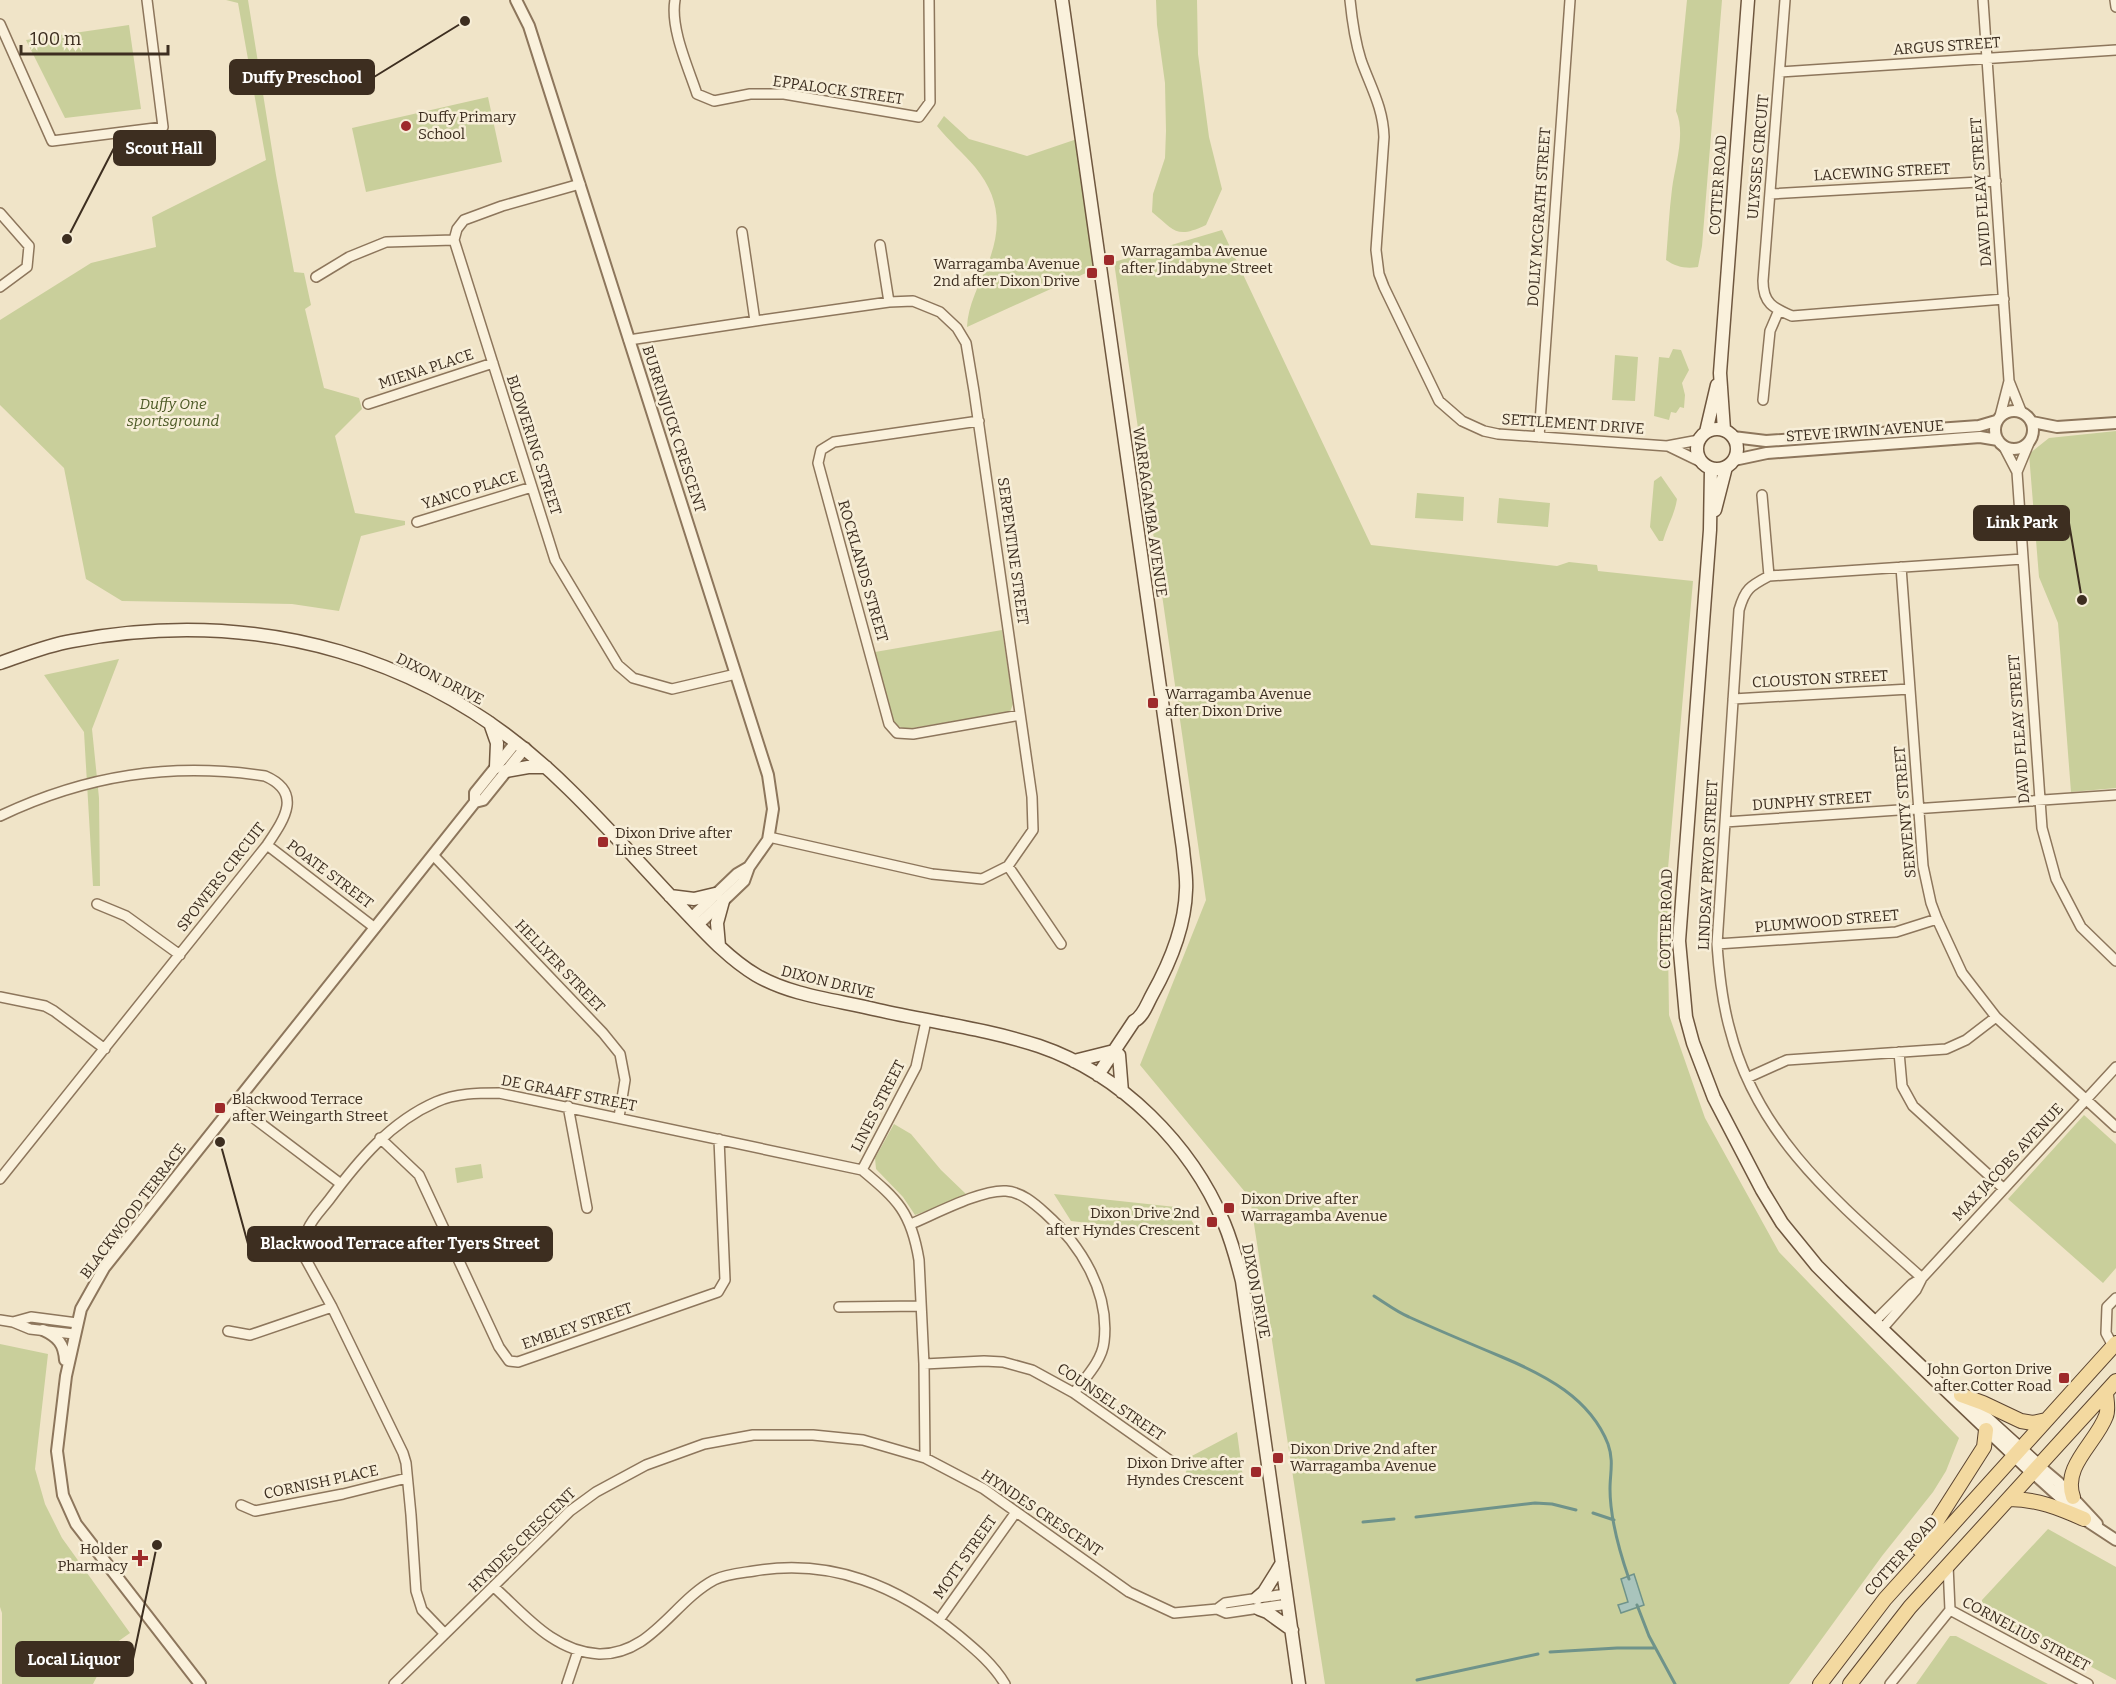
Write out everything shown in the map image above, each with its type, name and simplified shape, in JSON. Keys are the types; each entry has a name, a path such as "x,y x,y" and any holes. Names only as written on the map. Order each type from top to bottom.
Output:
{"main road":[{"name":"WARRAGAMBA AVENUE","path":"1062,0 1180,826 1186,890 1180,931 1169,965 1101,1077"},
{"name":"COTTER ROAD","path":"1703,436 1720,373 1748,0"},
{"name":"COTTER ROAD","path":"1720,373 1729,434"},
{"path":"1712,430 1729,434 1737,449 1730,464 1721,469 1706,465 1697,451 1703,436 1712,430"},
{"name":"COTTER ROAD","path":"1710,530 1730,464"},
{"name":"COTTER ROAD","path":"1706,465 1710,530 1679,941 1686,1017 1693,1043 1714,1098 1782,1223 1817,1266 1878,1326 1986,1430 2017,1452"},
{"name":"DIXON DRIVE","path":"0,663 69,641 169,629 238,631 306,642 359,658 417,680 490,723 546,767 694,922 719,946 755,974 792,991 1044,1048 1074,1061 1122,1092 1153,1118 1193,1167 1219,1212 1233,1244 1242,1281 1299,1684"},
{"path":"490,723 497,743 501,769 546,767"},
{"path":"670,896 719,898 717,923 719,946"},
{"path":"1074,1061 1117,1053 1122,1092"},
{"path":"2017,1452 2115,1344"},
{"name":"COTTER ROAD","path":"1928,1372 1961,1395 2036,1469"},
{"path":"2073,1497 2069,1486 2072,1473 2108,1414 2111,1393 2116,1381"},
{"path":"1850,1684 1910,1607 2036,1469 2111,1393"},
{"path":"1961,1395 2021,1421 2033,1423 2046,1420"},
{"path":"1809,1684 1872,1600 1922,1546 1984,1447 1986,1430"},
{"name":"COTTER ROAD","path":"1820,1684 1885,1599 2017,1452"},
{"path":"2009,1499 2042,1502 2084,1520"},
{"path":"1282,1563 1258,1603 1292,1630"}],"street":[{"path":"0,24 52,141 163,127 147,0"},
{"name":"BURRINJUCK CRESCENT","path":"516,0 530,26 772,792 773,809 769,837 761,852 749,867 737,874 719,898 694,922"},
{"name":"EPPALOCK STREET","path":"675,0 676,29 697,94 714,101 750,93 784,94 919,117 930,102 929,0"},
{"name":"SETTLEMENT DRIVE","path":"1350,0 1361,60 1383,119 1384,137 1376,250 1379,274 1432,390 1447,409 1462,421 1484,431 1539,437 1667,446 1703,436"},
{"name":"DOLLY MCGRATH STREET","path":"1539,437 1570,0"},
{"name":"ULYSSES CIRCUIT","path":"1779,310 1769,303 1763,292 1785,0"},
{"name":"DAVID FLEAY STREET","path":"1983,0 2009,381 2021,411"},
{"path":"2115,0 2116,7"},
{"name":"ARGUS STREET","path":"1780,72 2116,50"},
{"name":"LACEWING STREET","path":"1770,194 1996,181"},
{"path":"316,278 350,257 386,242 454,240 457,229 464,220 502,206 580,184"},
{"path":"0,213 29,246 27,267 0,287"},
{"path":"742,232 755,321"},
{"name":"BLOWERING STREET","path":"454,240 555,560 618,665 633,678 672,689 736,674"},
{"path":"880,245 889,302"},
{"path":"1763,400 1770,331 1779,310 1792,316 2004,299"},
{"name":"SERPENTINE STREET","path":"629,340 889,302 913,301 940,312 957,328 966,343 1032,797 1033,830 1008,866 982,879 932,874 769,837"},
{"name":"MIENA PLACE","path":"368,404 493,363"},
{"name":"DAVID FLEAY STREET","path":"1998,418 2009,381"},
{"path":"2057,427 2017,449 2001,443 1995,428 1998,418 2010,411 2021,411 2032,422 2057,427 2116,423"},
{"name":"STEVE IRWIN AVENUE","path":"1729,434 1766,441 1979,426 1998,418"},
{"name":"ROCKLANDS STREET","path":"979,421 834,442 821,450 818,463 889,724 897,733 913,734 1020,715"},
{"path":"2030,440 2032,422"},
{"name":"STEVE IRWIN AVENUE","path":"1730,464 1778,452 1980,437 2001,443"},
{"name":"DAVID FLEAY STREET","path":"2017,472 2030,440"},
{"name":"DAVID FLEAY STREET","path":"2001,443 2017,472 2039,801 2044,836 2056,879 2081,927 2116,961"},
{"name":"SETTLEMENT DRIVE","path":"1667,446 1706,465"},
{"name":"YANCO PLACE","path":"417,522 532,487"},
{"path":"1762,495 1768,576 2023,560"},
{"name":"SERVENTY STREET","path":"1901,567 1923,866 1937,919 1962,973 1996,1017 2116,1127"},
{"name":"LINDSAY PRYOR STREET","path":"1768,576 1744,593 1739,610 1717,944 1721,989 1730,1032 1747,1078 1767,1117 1791,1152 1817,1181 1923,1278"},
{"name":"CLOUSTON STREET","path":"1733,699 1910,689"},
{"name":"BLACKWOOD TERRACE","path":"199,1683 76,1524 68,1509 60,1482 57,1451 66,1376 81,1309 104,1268 475,802 475,793 501,769 520,745"},
{"name":"SPOWERS CIRCUIT","path":"0,816 60,790 92,781 180,770 260,775 274,780 282,787 288,804 284,819 267,845 0,1179"},
{"name":"DUNPHY STREET","path":"1725,822 2116,795"},
{"name":"POATE STREET","path":"267,845 375,927"},
{"name":"HELLYER STREET","path":"433,855 603,1033 620,1054 625,1080 619,1117"},
{"path":"1008,866 1061,944"},
{"path":"98,904 126,916 180,955"},
{"name":"PLUMWOOD STREET","path":"1717,944 1896,932 1937,919"},
{"path":"0,997 45,1006 105,1049"},
{"path":"1747,1078 1787,1060 1946,1049 1966,1040 1996,1017"},
{"name":"LINES STREET","path":"862,1170 916,1067 926,1021"},
{"path":"1899,1052 1902,1086 1913,1106 2004,1189"},
{"name":"MAX JACOBS AVENUE","path":"1878,1326 1912,1284 1923,1278 2116,1067"},
{"name":"DE GRAAFF STREET","path":"445,1634 422,1610 416,1591 406,1463 395,1433 304,1256 303,1247 308,1227 380,1138 411,1115 452,1096 499,1093 862,1170 889,1192 903,1209 911,1224 919,1260 924,1364 925,1458"},
{"path":"235,1104 341,1184"},
{"path":"568,1106 587,1208"},
{"name":"EMBLEY STREET","path":"380,1138 418,1175 499,1347 508,1361 518,1362 718,1293 725,1280 720,1139"},
{"path":"911,1224 988,1192 1006,1191 1019,1194 1034,1203 1064,1230 1083,1256 1104,1308 1104,1345 1096,1362 1074,1393"},
{"path":"2115,1344 2106,1333 2107,1307 2116,1298"},
{"path":"839,1307 921,1306"},
{"path":"228,1331 250,1335 332,1307"},
{"path":"13,1322 32,1317 76,1328"},
{"path":"0,1320 13,1322 30,1329 76,1328"},
{"path":"43,1330 55,1336 64,1349 66,1376"},
{"name":"COUNSEL STREET","path":"924,1364 984,1361 1019,1365 1044,1375 1074,1393 1172,1462"},
{"name":"HYNDES CRESCENT","path":"394,1684 570,1511 596,1492 646,1465 704,1444 753,1435 813,1435 863,1440 925,1458 984,1489 1129,1592 1174,1613 1216,1610 1225,1603 1258,1603 1287,1599"},
{"path":"2036,1469 2073,1497 2112,1537"},
{"path":"2036,1469 2084,1520 2112,1537"},
{"name":"CORNISH PLACE","path":"241,1505 255,1511 343,1494 407,1478"},
{"name":"MOTT STREET","path":"939,1620 1016,1512"},
{"path":"1890,1684 1950,1610 1948,1565"},
{"path":"494,1587 552,1639 578,1651 609,1653 634,1646 646,1639 695,1592 715,1579 774,1568 798,1567 846,1574 867,1580 901,1596 939,1620 985,1658 1005,1684"},
{"name":"CORNELIUS STREET","path":"1950,1610 2088,1684"},
{"path":"567,1684 578,1651"}],"green space":[{"name":"Duffy One sportsground","path":"226,0 248,0 294,272 304,273 311,305 305,309 324,388 359,398 362,409 335,436 355,513 405,521 405,525 361,536 339,611 292,604 122,601 86,579 64,468 0,405 0,320 91,263 156,247 152,217 266,160 238,3"},
{"path":"1156,0 1197,0 1198,54 1209,137 1222,189 1206,225 1188,232 1176,231 1152,212 1153,194 1165,158 1166,131 1165,83"},
{"path":"1687,0 1722,0 1702,246 1698,267 1689,268 1677,266 1666,260 1673,180 1680,139 1676,111"},
{"path":"129,25 141,109 65,118 26,40"},
{"path":"488,97 502,162 366,192 352,128"},
{"path":"944,116 969,139 1027,156 1077,139 1097,268 967,327 977,288 992,252 997,227 996,215 990,191 984,179 937,126"},
{"path":"1222,230 1371,545 1557,566 1569,562 1597,565 1598,571 1693,581 1667,880 1669,1015 1705,1118 1779,1252 1959,1438 1946,1471 1933,1492 1882,1556 1789,1684 1325,1684 1250,1198 1140,1065 1206,900 1114,262"},
{"path":"1673,349 1681,350 1689,370 1682,383 1685,395 1684,408 1680,407 1676,413 1671,412 1669,420 1654,416 1659,357 1669,358"},
{"path":"1615,355 1638,357 1635,401 1612,400"},
{"path":"2116,431 2116,788 2071,792 2058,623 2039,577 2029,454 2049,438"},
{"path":"1661,476 1677,499 1663,541 1659,541 1650,527 1654,481"},
{"path":"1417,493 1464,497 1463,521 1415,518"},
{"path":"1499,498 1550,503 1548,527 1497,523"},
{"path":"1002,630 1013,704 1010,712 906,729 898,726 892,720 875,652"},
{"path":"119,659 92,729 99,798 100,886 93,886 84,732 44,675"},
{"path":"2084,1115 2116,1144 2116,1268 2103,1283 2008,1199"},
{"path":"894,1124 911,1134 941,1170 966,1194 952,1202 915,1215 903,1197 876,1169 875,1158"},
{"path":"481,1164 483,1178 457,1183 455,1168"},
{"path":"1054,1194 1185,1208 1200,1236 1071,1221"},
{"path":"0,1344 48,1354 35,1469 45,1504 62,1538 130,1633 113,1645 93,1684 2,1684"},
{"path":"1237,1432 1244,1485 1186,1473 1188,1458"},
{"path":"2048,1529 2116,1567 2116,1680 1982,1609 1982,1600"},
{"path":"1950,1636 1956,1636 2048,1684 1916,1684"}],"water":[{"path":"1634,1574 1644,1605 1621,1613 1618,1605 1628,1602 1621,1579"}],"waterway":[{"path":"1374,1296 1405,1315 1550,1380 1578,1401 1590,1414 1600,1428 1610,1450 1612,1511 1629,1579"},
{"path":"1416,1517 1535,1503 1552,1504 1576,1510"},
{"path":"1593,1513 1614,1520"},
{"path":"1363,1522 1394,1519"},
{"path":"1637,1605 1649,1636 1675,1684"},
{"path":"1550,1652 1655,1648"},
{"path":"1417,1680 1538,1654"}],"place":[{"name":"Duffy Preschool","path":"465,21"},
{"name":"Duffy Primary School","path":"406,126"},
{"name":"Scout Hall","path":"67,239"},
{"name":"Warragamba Avenue after Jindabyne Street","path":"1109,260"},
{"name":"Warragamba Avenue 2nd after Dixon Drive","path":"1092,273"},
{"name":"Link Park","path":"2082,600"},
{"name":"Warragamba Avenue after Dixon Drive","path":"1153,703"},
{"name":"Dixon Drive after Lines Street","path":"603,842"},
{"name":"Blackwood Terrace after Weingarth Street","path":"220,1108"},
{"name":"Blackwood Terrace after Tyers Street","path":"220,1142"},
{"name":"Dixon Drive after Warragamba Avenue","path":"1229,1208"},
{"name":"Dixon Drive 2nd after Hyndes Crescent","path":"1212,1222"},
{"name":"John Gorton Drive after Cotter Road","path":"2064,1378"},
{"name":"Dixon Drive 2nd after Warragamba Avenue","path":"1278,1458"},
{"name":"Dixon Drive after Hyndes Crescent","path":"1256,1472"},
{"name":"Local Liquor","path":"157,1545"},
{"name":"Holder Pharmacy","path":"140,1558"}]}
